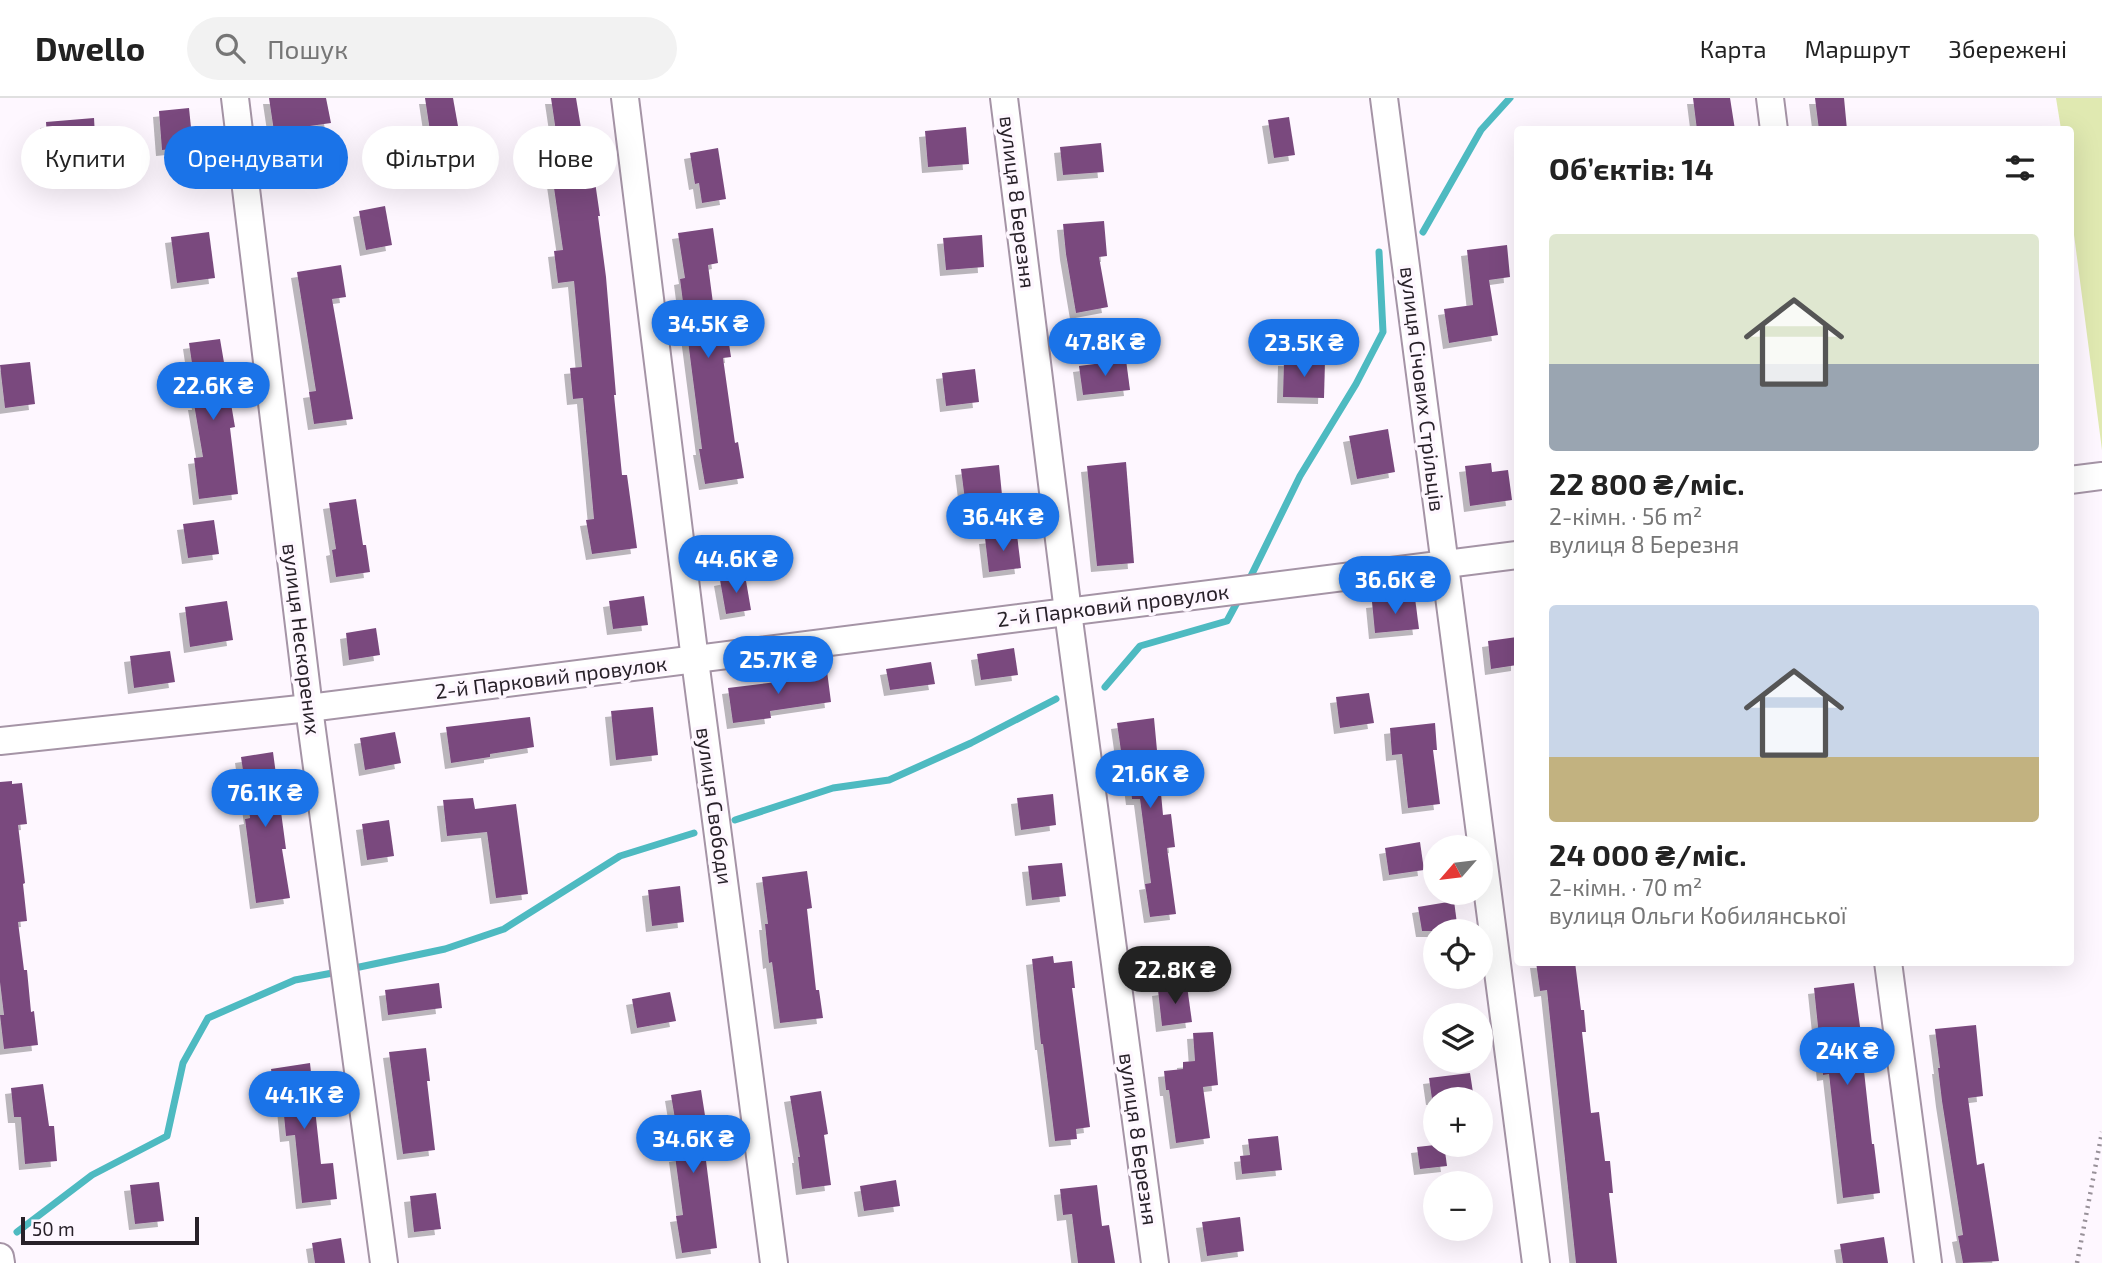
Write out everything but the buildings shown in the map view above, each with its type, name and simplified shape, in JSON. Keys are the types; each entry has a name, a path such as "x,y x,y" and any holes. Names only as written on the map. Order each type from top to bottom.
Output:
{"street":[{"name":"вулиця Нескорених","path":"235,98 309,708 384,1263"},
{"name":"вулиця Свободи","path":"625,98 774,1263"},
{"name":"вулиця 8 Березня","path":"1004,98 1068,612 1155,1263"},
{"name":"вулиця Січових Стрільців","path":"1384,98 1536,1263"},
{"path":"1770,98 1774,126"},
{"path":"2074,480 2102,476"},
{"name":"2-й Парковий провулок","path":"0,741 309,708 1514,555"},
{"path":"1889,966 1928,1263"},
{"path":"0,1257 1,1263"}],"path":[{"path":"2077,1263 2102,1132"}],"green space":[{"path":"2056,98 2102,98 2102,450 2074,235 2074,126 2061,126"}],"waterway":[{"path":"1423,232 1481,130 1510,98"},
{"path":"1248,582 1300,476 1356,384 1383,332 1379,252"},
{"path":"1105,687 1140,646 1227,621 1241,595"},
{"path":"735,820 833,788 889,780 971,743 1056,699"},
{"path":"350,969 445,949 504,929 620,856 694,833"},
{"path":"17,1232 92,1175 167,1136 183,1063 208,1018 295,980 338,972"}]}
